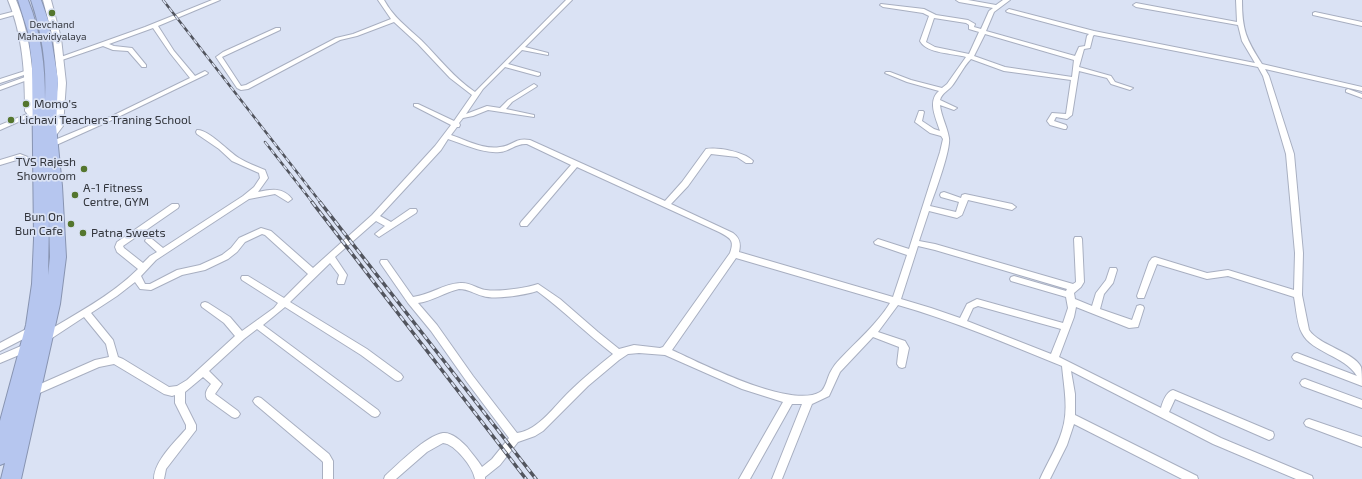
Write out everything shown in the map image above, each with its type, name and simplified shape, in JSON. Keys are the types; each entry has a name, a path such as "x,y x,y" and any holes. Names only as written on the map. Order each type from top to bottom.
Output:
{"highway":[{"path":"11,479 32,392 39,333 37,306 42,262 43,220 36,115 37,78 32,25 23,0"},
{"path":"0,456 3,434 29,347 39,333 52,304 58,257 50,115 37,78 46,33 36,0"}],"street":[{"path":"12,0 37,78"},
{"path":"47,0 51,11 60,59 62,83 58,126 51,140"},
{"path":"60,59 105,44 217,0"},
{"path":"381,0 396,20 420,43 450,76 460,85 476,95"},
{"path":"32,392 98,363 114,360 120,362 167,391 172,392 180,390 241,336 256,324 271,315 313,273 375,217 448,137 476,95 569,0"},
{"path":"959,0 997,7"},
{"path":"389,479 432,443 442,438 451,439 457,443 476,466 480,477 496,462 515,438 526,435 540,426 573,394 619,354 629,349 639,348 661,352 666,351 756,392 809,400 818,399 825,395 837,369 884,320 896,301 944,152 946,139 937,111 936,101 938,95 949,85 970,56 984,31 990,14 1007,0"},
{"path":"1239,0 1241,24 1246,42 1262,66 1290,154 1299,253 1298,295 1304,330 1309,337 1346,359 1357,368 1362,376"},
{"path":"883,5 924,10 932,15 968,22 972,24 972,29 984,31 1077,59"},
{"path":"1136,5 1241,24"},
{"path":"1009,11 1093,33 1262,66 1362,89"},
{"path":"0,17 16,13"},
{"path":"1314,14 1362,24"},
{"path":"932,15 923,38 924,44 947,52 970,56 1004,69 1075,80"},
{"path":"278,29 219,57 239,87 248,87 338,39 355,35 396,20"},
{"path":"154,25 172,52 194,79"},
{"path":"1064,127 1052,124 1050,121 1054,114 1067,117 1069,115 1077,68 1077,59 1081,48 1088,47 1090,36 1093,33"},
{"path":"105,44 113,48 130,49 144,66"},
{"path":"521,48 546,54"},
{"path":"504,65 538,74"},
{"path":"1077,68 1109,77 1113,83 1130,88"},
{"path":"888,72 910,81 942,90"},
{"path":"51,140 112,118 205,73"},
{"path":"1294,74 1312,82 1350,91 1362,96"},
{"path":"0,81 37,78"},
{"path":"0,88 37,78"},
{"path":"502,110 510,101 534,86"},
{"path":"936,101 954,108"},
{"path":"416,105 456,125"},
{"path":"463,116 471,115 487,108 532,116"},
{"path":"921,112 918,122 932,131 944,134"},
{"path":"0,128 36,115"},
{"path":"0,347 39,333 85,312 118,291 163,252 246,198 262,182 264,178 262,172 235,158 222,147 199,132"},
{"path":"448,137 498,150 522,141 555,154 666,204 734,237 737,241 734,254 666,351"},
{"path":"666,204 685,184 709,151 739,155 748,161"},
{"path":"0,163 20,156 40,165"},
{"path":"524,224 576,164"},
{"path":"246,198 277,191 283,192 288,199"},
{"path":"944,195 963,200"},
{"path":"926,208 957,215 965,197 1012,208"},
{"path":"143,268 120,250 120,244 175,206"},
{"path":"378,234 413,211"},
{"path":"375,217 391,226"},
{"path":"136,276 143,287 151,287 180,272 202,268 225,257 234,250 242,240 261,231 268,234 313,273"},
{"path":"1054,359 1070,317 1072,295 1080,282 1078,239"},
{"path":"149,241 163,252"},
{"path":"878,242 911,253"},
{"path":"915,243 935,247 1072,295 1095,311 1133,325 1137,320 1140,308"},
{"path":"734,254 928,310 1054,359 1217,441 1308,479"},
{"path":"330,257 343,275 341,282"},
{"path":"1141,296 1155,260 1207,276 1214,277 1222,273 1228,273 1298,295"},
{"path":"384,262 411,301 434,328 470,379 515,438"},
{"path":"1095,311 1100,294 1110,281 1113,270"},
{"path":"245,278 364,352 398,378"},
{"path":"1014,279 1072,295"},
{"path":"411,301 427,298 444,289 459,286 468,287 484,294 526,291 538,288 557,301 619,354"},
{"path":"962,323 968,308 977,302 1065,327"},
{"path":"205,305 227,320 241,336"},
{"path":"85,312 110,343 114,360"},
{"path":"256,324 375,413"},
{"path":"871,333 902,344 904,348 902,364"},
{"path":"0,359 29,347"},
{"path":"1297,357 1362,382"},
{"path":"1045,479 1067,432 1070,417 1071,407 1066,364"},
{"path":"203,371 217,384 211,391 210,396 235,414"},
{"path":"1305,383 1362,404"},
{"path":"159,479 159,473 162,466 191,430 191,425 180,403 180,390"},
{"path":"1164,414 1168,401 1173,394 1269,435"},
{"path":"744,479 790,398"},
{"path":"777,479 809,400"},
{"path":"258,401 325,457 328,461 328,479"},
{"path":"1070,417 1193,479"},
{"path":"1309,423 1362,442"}],"railway":[{"path":"163,0 321,203"},
{"path":"265,142 313,203"},
{"path":"312,202 526,479"},
{"path":"320,202 536,479"}],"place":[{"name":"Devchand Mahavidyalaya","path":"52,13"},
{"name":"Momo's","path":"26,104"},
{"name":"Lichavi Teachers Traning School","path":"11,120"},
{"name":"TVS Rajesh Showroom","path":"84,169"},
{"name":"A-1 Fitness Centre, GYM","path":"75,195"},
{"name":"Bun On Bun Cafe","path":"71,224"},
{"name":"Patna Sweets","path":"83,233"}]}
